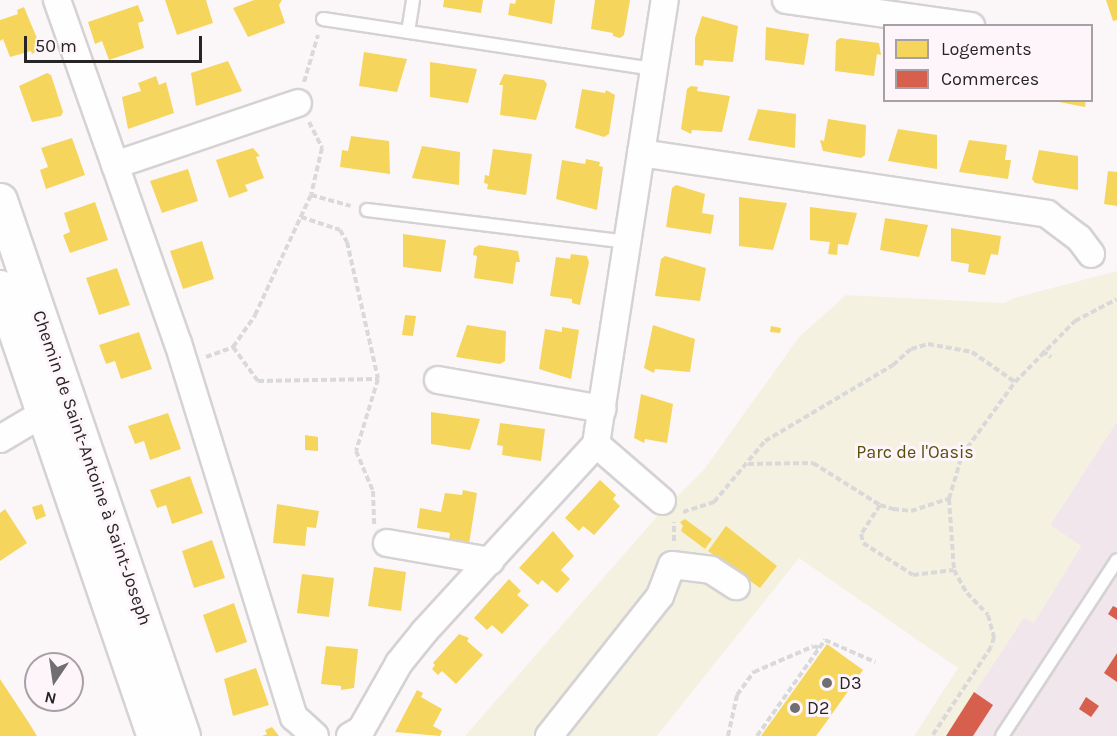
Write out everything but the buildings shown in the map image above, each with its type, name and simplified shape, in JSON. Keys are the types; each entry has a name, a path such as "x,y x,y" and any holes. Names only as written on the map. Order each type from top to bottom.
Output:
{"main road":[{"name":"Chemin de Saint-Antoine à Saint-Joseph","path":"0,200 154,736"},
{"name":"Chemin de Saint-Antoine à Saint-Joseph","path":"0,287 57,404 183,736"}],"street":[{"path":"350,736 361,730 399,663 596,444 664,0"},
{"path":"786,0 957,24"},
{"path":"65,2 116,165 185,365 294,717 315,736"},
{"path":"116,165 298,103"},
{"path":"641,153 1047,214 1079,238 1091,255"},
{"path":"438,380 602,409"},
{"path":"0,439 57,404"},
{"path":"596,444 662,501"},
{"path":"387,543 490,561"},
{"path":"549,736 660,596 672,565 711,570 736,586"}],"lane":[{"path":"408,32 413,0"},
{"path":"323,19 654,69"},
{"path":"367,210 626,242"},
{"path":"1002,736 1117,560"}],"path":[{"path":"185,365 233,347 255,315 311,195 322,148 298,103 323,19"},
{"path":"311,195 367,210"},
{"path":"301,218 340,230 347,242 378,379 356,452 373,491 377,536 387,543"},
{"path":"932,736 991,647 994,637 988,615 967,593 954,570 949,499 962,455 1015,382 1042,351 1075,321 1117,299"},
{"path":"672,565 678,514 714,502 765,441 894,365 911,349 928,344 972,352 1015,382"},
{"path":"233,347 258,381 378,379"},
{"path":"1042,351 1051,357"},
{"path":"748,464 813,463 880,505 911,511 949,499"},
{"path":"880,505 861,534 863,543 913,575 954,570"},
{"path":"757,736 819,648 829,640 875,662"},
{"path":"728,736 736,695 754,672 814,646 819,648"}],"shaded area":[{"path":"1117,421 1117,736 946,736 1024,617 1034,622 1081,546 1050,525"}],"green space":[{"name":"Parc de l'Oasis","path":"1117,271 1117,421 1050,525 1081,546 1034,623 1024,617 946,736 914,736 958,668 799,558 657,736 465,736 660,513 703,471 799,337 846,295 1005,303 1014,298"}],"place":[{"name":"D3","path":"827,683"},
{"name":"D2","path":"795,708"}]}
